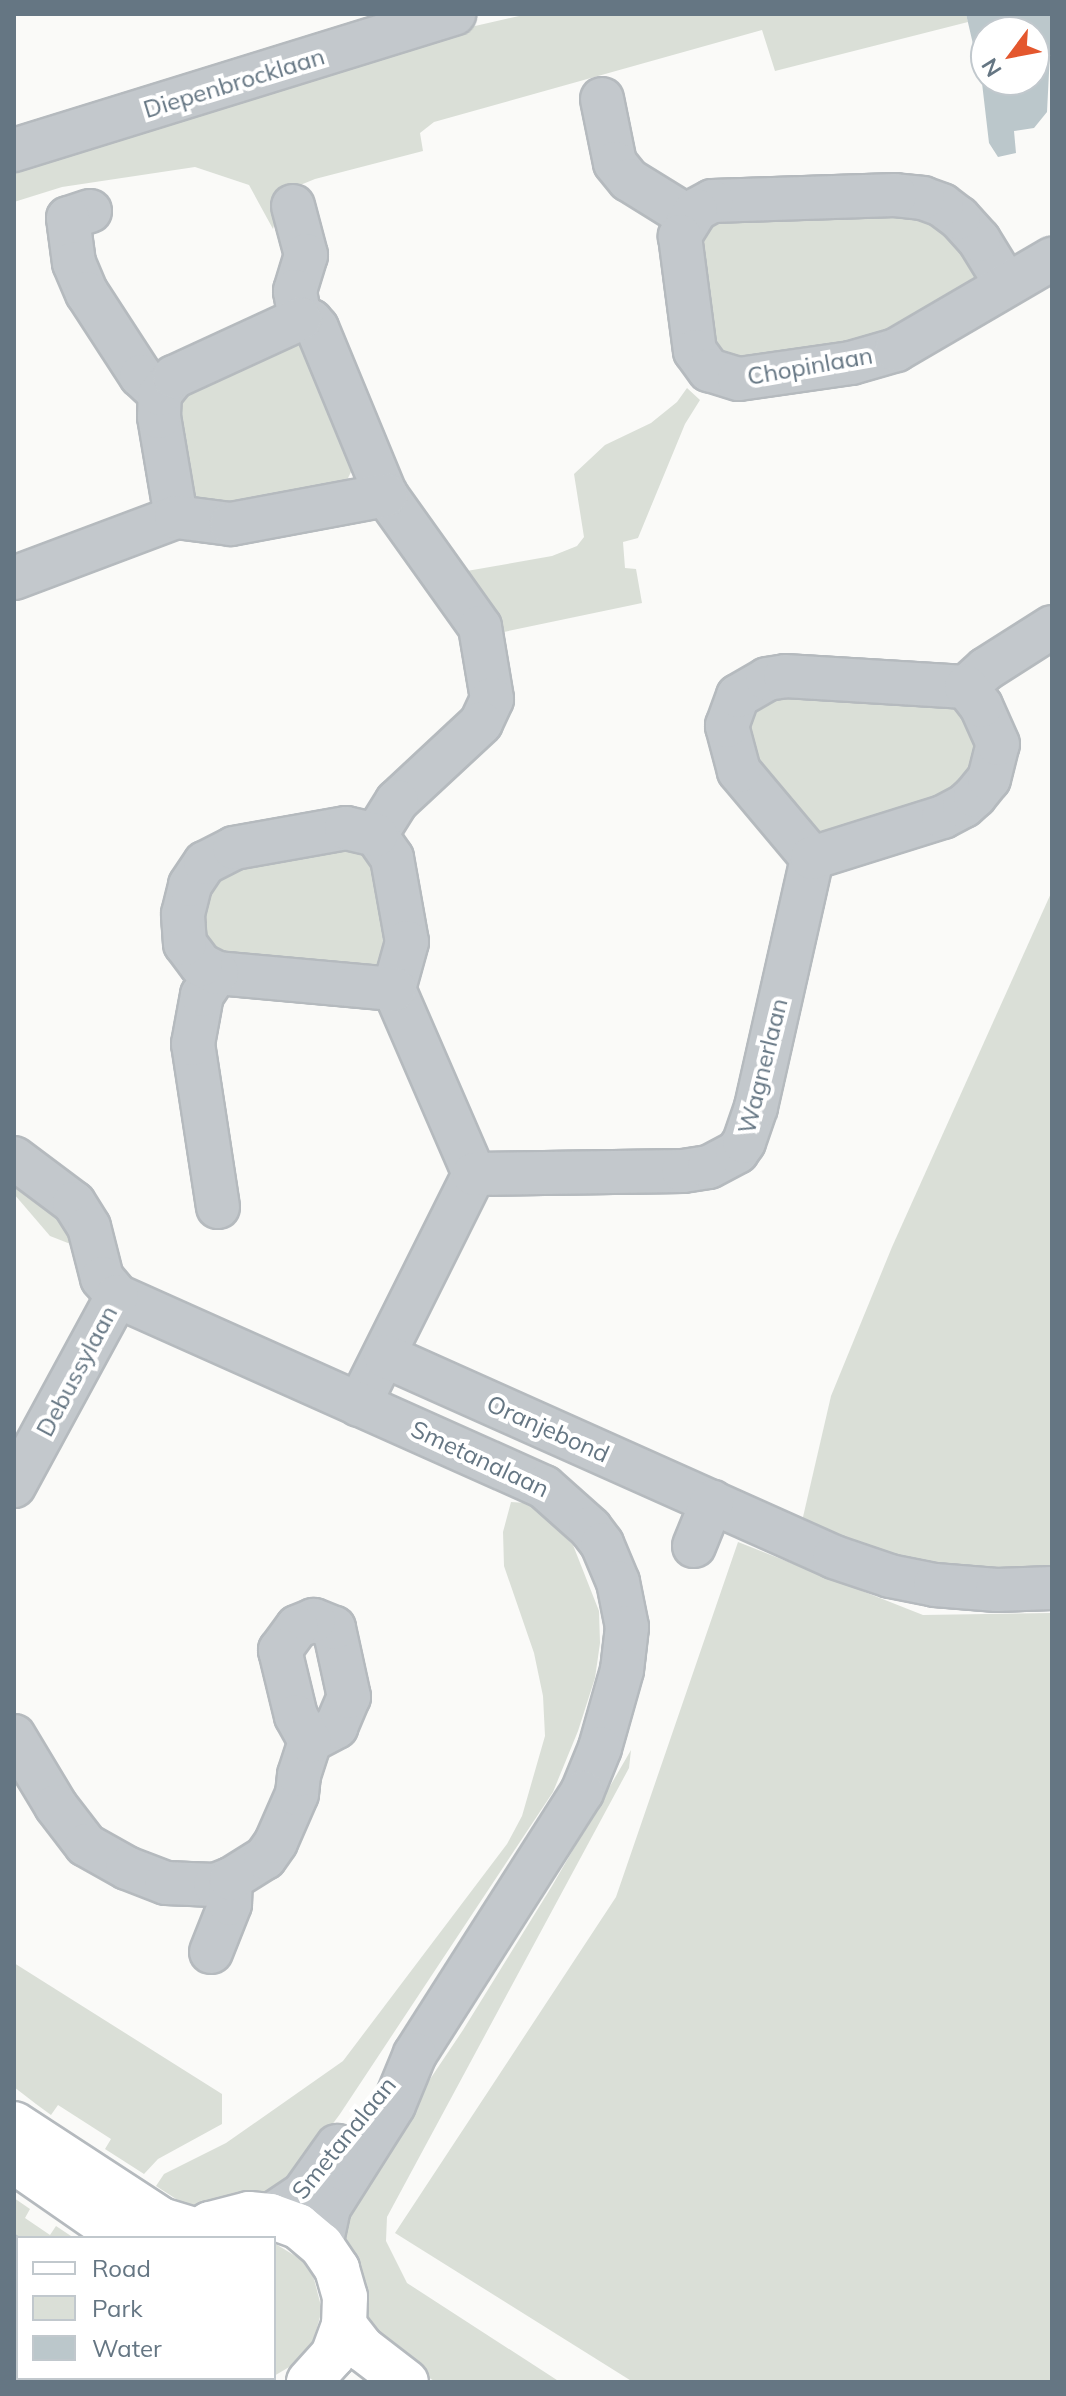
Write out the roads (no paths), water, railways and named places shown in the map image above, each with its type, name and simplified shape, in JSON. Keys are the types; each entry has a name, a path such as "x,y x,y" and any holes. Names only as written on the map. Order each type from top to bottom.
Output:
{"main road":[{"path":"14,2124 161,2220 193,2234 228,2218 270,2216 298,2226 321,2245 337,2269 345,2297 344,2325 323,2381"},
{"path":"14,2161 122,2236"},
{"path":"344,2325 363,2349 406,2382"}],"street":[{"name":"Diepenbrocklaan","path":"14,150 454,14"},
{"path":"602,99 615,163 629,180 689,217 704,203 712,201 895,195 923,198 942,205 959,218 979,240 1006,284"},
{"path":"293,206 306,255 295,291 300,319"},
{"path":"90,211 68,218 74,263 87,293 141,376 160,394"},
{"name":"Chopinlaan","path":"689,217 680,236 679,248 692,338 702,362 719,376 750,379 851,363 896,350 949,322 1006,284 1052,259"},
{"path":"176,517 159,417 160,394 174,377 300,319 311,321 317,328 386,495 480,627 492,699 481,723 397,801 376,835"},
{"path":"14,578 176,517 231,524 386,495"},
{"path":"966,687 981,706 998,744 989,779 975,796 943,817 812,858 739,771 727,726 738,696 767,679 785,676 859,683 966,687 986,669 1052,627"},
{"path":"359,1405 474,1174 394,989 407,942 392,858 376,835 346,828 234,848 205,863 190,885 183,926 191,955 217,973 394,989"},
{"name":"Wagnerlaan","path":"474,1174 683,1171 709,1167 737,1152 756,1107 812,858"},
{"path":"217,973 199,1003 193,1044 218,1207"},
{"path":"14,1158 74,1203 89,1227 102,1278 117,1296"},
{"name":"Smetanalaan","path":"117,1296 512,1470 560,1498 602,1544 623,1599 627,1627 622,1670 600,1748 582,1792 415,2054 394,2105 329,2208 321,2245"},
{"name":"Debussylaan","path":"14,1486 117,1296"},
{"name":"Oranjebond","path":"385,1356 834,1557 890,1576 935,1585 997,1590 1052,1588"},
{"path":"512,1470 533,1422"},
{"path":"694,1546 712,1502"},
{"path":"14,1736 56,1806 86,1845 127,1868 166,1883 215,1885 265,1858 276,1842 297,1794 299,1775 310,1741"},
{"path":"211,1952 230,1904 231,1879"},
{"name":"Smetanalaan","path":"270,2216 303,2194 377,2092 415,2054"}],"water":[{"path":"966,14 1052,14 1050,53 1050,16 970,16 970,31"},
{"path":"984,96 1048,96 1047,112 1034,128 1014,131 1016,153 998,157 989,143"}]}
